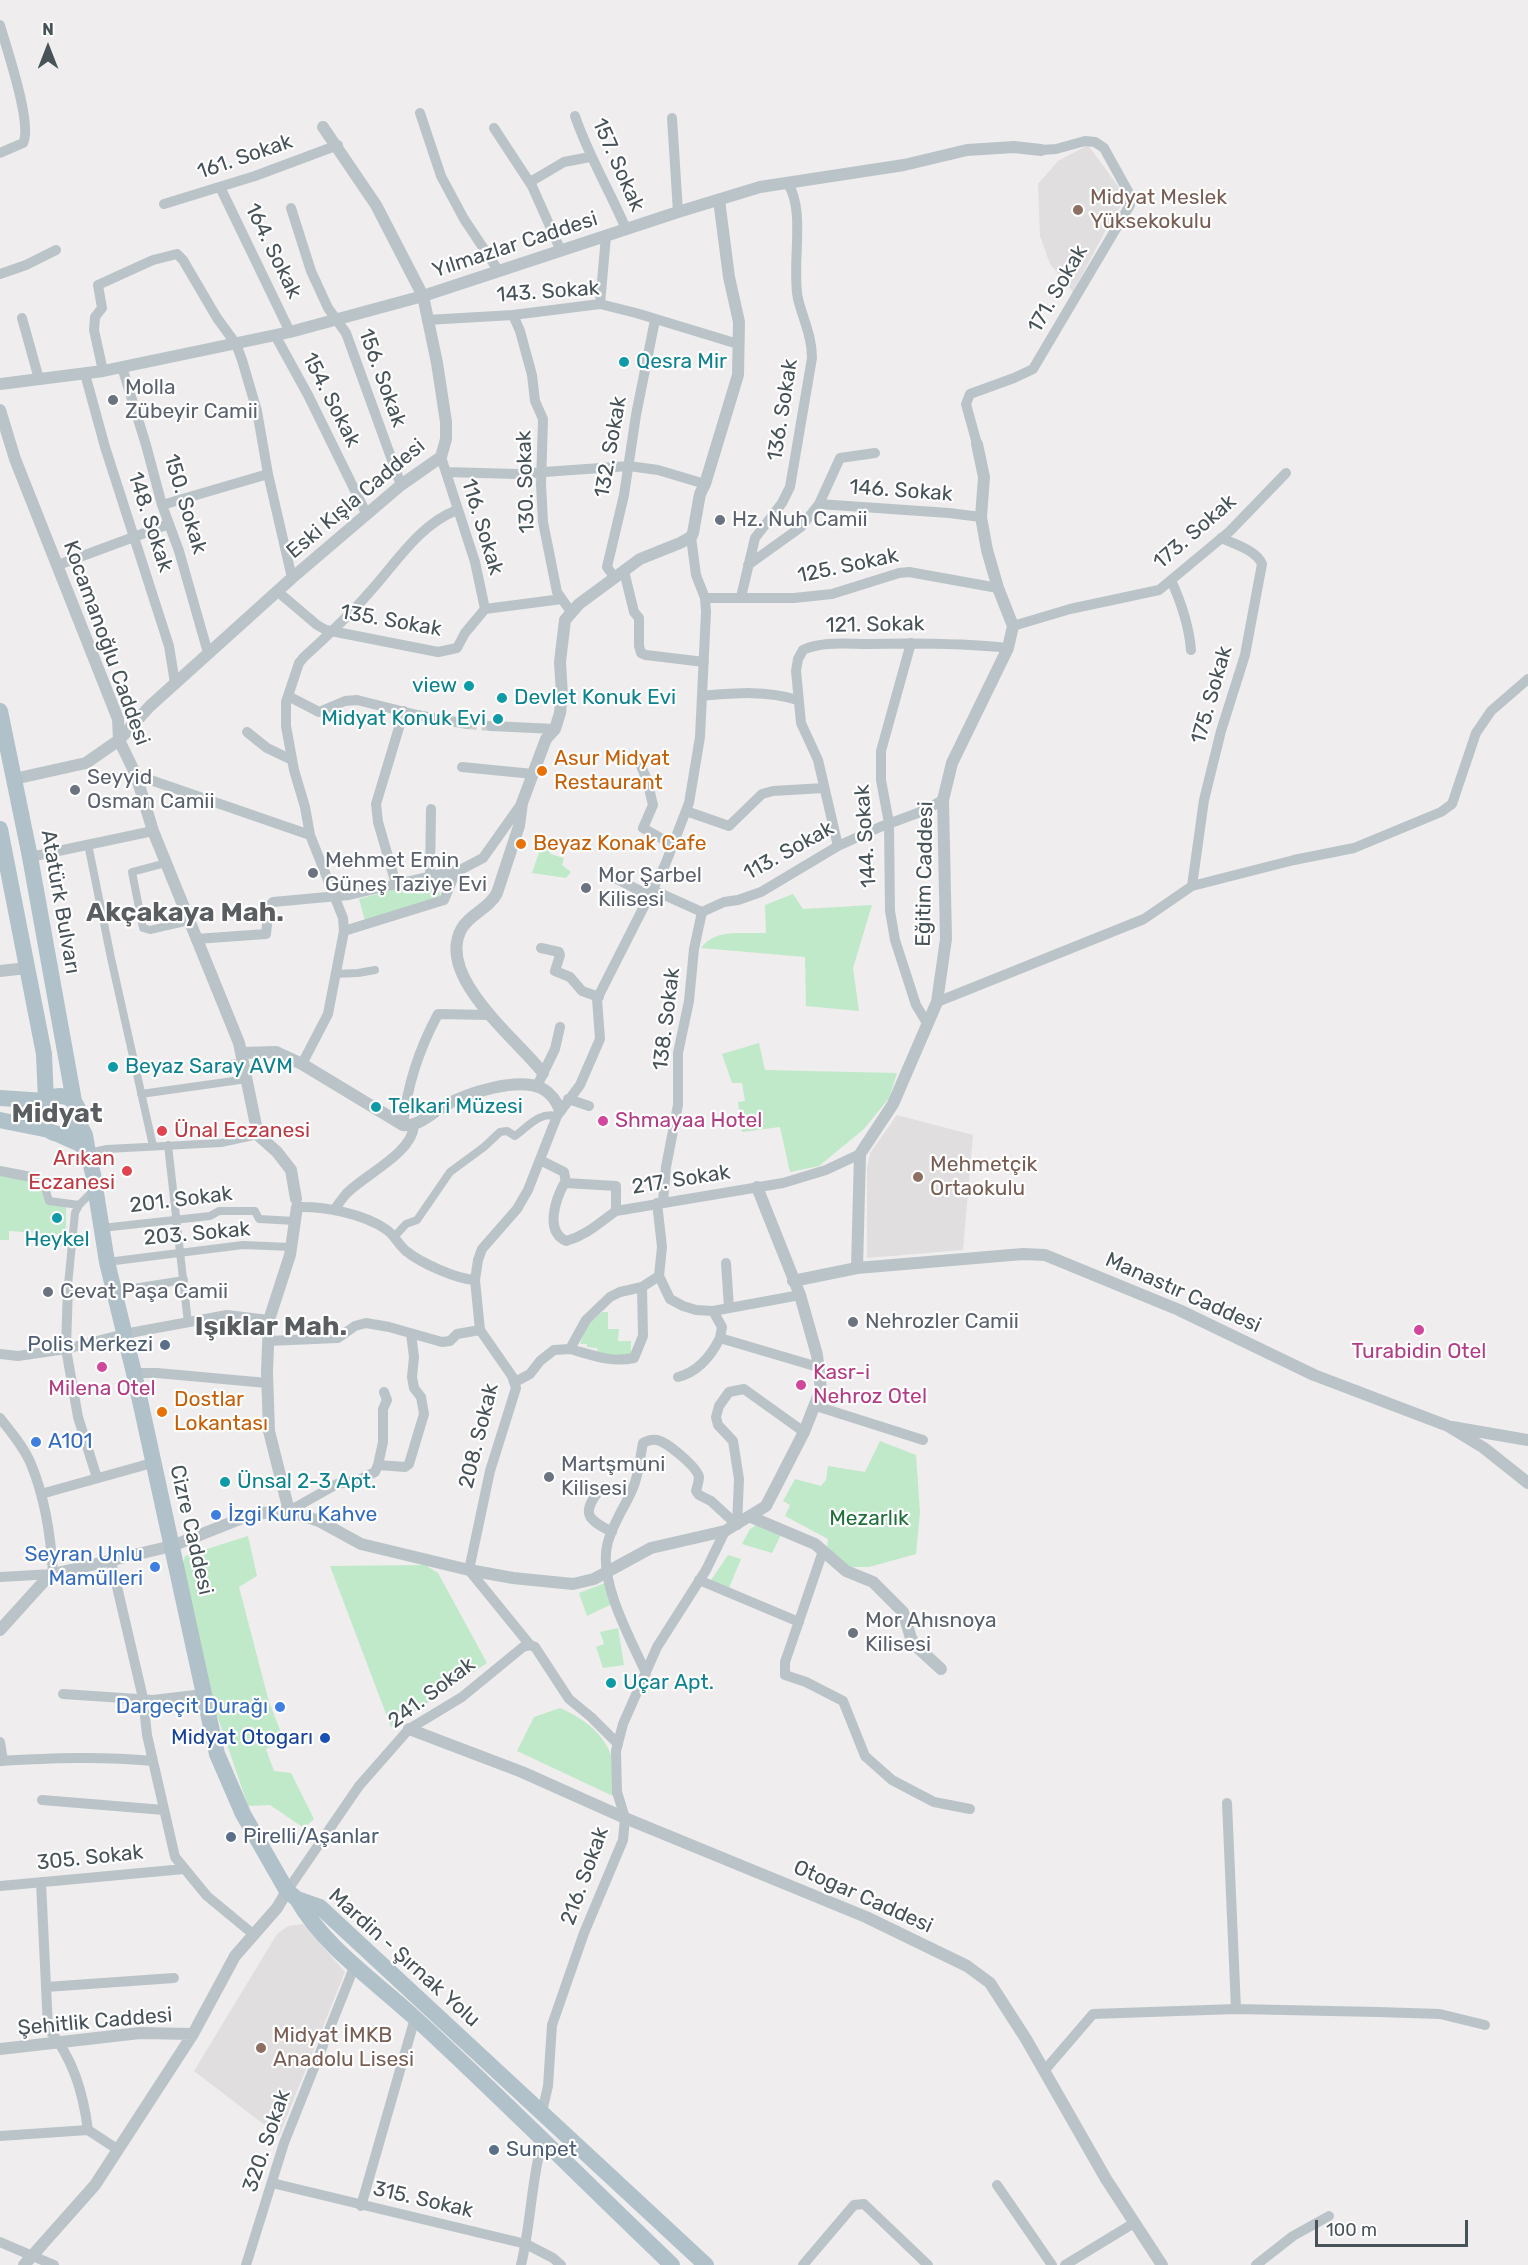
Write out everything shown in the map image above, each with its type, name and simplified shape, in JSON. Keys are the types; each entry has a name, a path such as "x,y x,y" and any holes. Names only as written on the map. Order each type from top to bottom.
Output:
{"main road":[{"name":"Atatürk Bulvarı","path":"0,711 30,857 74,1101"},
{"name":"Atatürk Bulvarı","path":"0,829 44,1054 46,1101"},
{"path":"23,1100 40,1092 46,1079"},
{"path":"0,1098 46,1101 63,1096 74,1101 79,1111 78,1122 71,1131 66,1133 0,1120"},
{"path":"46,1101 41,1113 42,1119 52,1132 80,1144 88,1153"},
{"name":"Cizre Caddesi","path":"78,1122 85,1135 107,1262 134,1373 217,1754 243,1814 292,1895"},
{"name":"Mardin - Şırnak Yolu","path":"292,1895 309,1920 355,1965 415,2018 672,2265"},
{"name":"Mardin - Şırnak Yolu","path":"292,1895 320,1906 706,2265"}],"street":[{"path":"0,25 16,80 26,131 23,143 0,153"},
{"path":"420,113 441,176 464,219 498,270"},
{"name":"157. Sokak","path":"575,116 590,157 614,201 626,230"},
{"path":"672,118 678,212"},
{"name":"Eski Kışla Caddesi","path":"14,779 86,762 119,740 150,706 292,578 401,485 441,457 446,439 446,422 423,296 376,205 338,145 323,127"},
{"path":"495,128 530,183 561,251"},
{"name":"171. Sokak","path":"977,444 966,404 970,394 1033,369 1130,205 1130,195 1104,148 1095,142 1084,141 1056,149 1041,150"},
{"name":"161. Sokak","path":"164,204 220,187 338,145"},
{"name":"Yılmazlar Caddesi","path":"0,384 103,371 290,332 423,296 760,187 904,165 967,150 1014,147 1041,150"},
{"path":"530,183 564,162 590,157"},
{"name":"136. Sokak","path":"741,597 755,538 782,503 790,487 812,358 812,343 798,298 796,202 788,184"},
{"name":"164. Sokak","path":"220,187 290,332"},
{"path":"540,948 559,952 555,971 570,977 582,991 598,997 651,893 689,803 699,748 705,598 696,575 691,537 700,494 738,375 739,322 729,277 719,200"},
{"name":"156. Sokak","path":"291,208 311,271 328,308 346,333 401,485"},
{"path":"600,304 606,236"},
{"path":"0,274 26,265 56,250"},
{"path":"103,371 94,330 95,317 102,308 98,285 153,260 177,254 236,344 257,411 268,474 292,578"},
{"name":"143. Sokak","path":"427,320 513,315 600,304 738,344"},
{"name":"130. Sokak","path":"513,315 520,331 532,375 535,400 543,419 543,522 558,592 571,612"},
{"path":"22,318 39,379"},
{"name":"132. Sokak","path":"655,320 636,415 629,466 607,567 620,575 634,612 639,618 641,653 704,662"},
{"name":"154. Sokak","path":"275,335 308,395 367,515"},
{"name":"150. Sokak","path":"122,366 208,653"},
{"name":"148. Sokak","path":"86,374 105,447 169,646 175,683"},
{"name":"Kocamanoğlu Caddesi","path":"0,410 15,459 118,719 119,740 136,776 153,831 236,1037 258,1135"},
{"path":"977,444 984,477 981,517 987,550 1012,626"},
{"path":"748,564 801,527 819,504 840,458 874,453"},
{"name":"116. Sokak","path":"441,457 475,562 485,609"},
{"path":"446,472 516,474 629,466 658,470 705,484"},
{"name":"173. Sokak","path":"1012,626 1070,609 1159,590 1221,538 1286,473"},
{"path":"162,505 268,474"},
{"name":"146. Sokak","path":"819,504 981,517"},
{"path":"302,1064 328,1014 344,931 343,918 335,895 328,884 310,835 292,760 285,713 288,696 299,663 368,595 427,527 444,515 457,510"},
{"path":"57,565 169,524"},
{"path":"543,1073 489,1015 468,985 458,963 456,946 462,927 476,912 491,903 497,893 518,830 522,803 546,739 555,729 562,695 560,662 565,620 571,612 640,559 691,537"},
{"name":"175. Sokak","path":"1192,886 1204,800 1221,731 1245,655 1262,564 1260,559 1251,552 1221,538"},
{"name":"125. Sokak","path":"705,598 794,598 832,594 909,572 998,588"},
{"path":"1171,580 1189,633 1191,650"},
{"name":"135. Sokak","path":"278,591 317,626 332,632 438,652 457,648 465,633 485,609"},
{"path":"485,609 562,599"},
{"name":"Eğitim Caddesi","path":"860,1154 893,1104 937,1002 946,939 943,800 952,763 1008,648 1012,626"},
{"name":"121. Sokak","path":"838,846 818,760 801,723 796,671 798,659 803,650 822,644 911,643 969,644 1008,648"},
{"name":"144. Sokak","path":"911,643 881,752 880,780 889,823 890,911 895,940 916,1005 927,1023"},
{"path":"937,1002 1144,919 1192,886 1294,860 1354,848 1441,812 1452,804 1476,733 1491,711 1528,679"},
{"path":"702,696 749,692 779,694 798,700"},
{"path":"288,696 319,712 345,701 357,700 467,724"},
{"path":"396,884 378,822 376,804 404,711"},
{"path":"491,726 555,729"},
{"path":"247,732 267,748 292,760"},
{"path":"641,766 647,780 652,805 644,828 673,845"},
{"path":"462,767 533,774"},
{"path":"136,776 310,835"},
{"path":"686,811 729,826 762,794 773,791 824,788"},
{"name":"113. Sokak","path":"702,912 724,902 761,892 838,846 889,823 923,811 943,800"},
{"path":"196,939 266,934 271,903 349,895 456,871 483,858 522,803"},
{"path":"430,809 430,875"},
{"path":"30,857 153,831"},
{"path":"88,844 153,1146"},
{"path":"166,863 132,872 142,928 150,930 189,921"},
{"path":"344,931 444,900 456,871"},
{"path":"615,878 702,912"},
{"name":"138. Sokak","path":"659,1276 662,1247 660,1203 678,1105 678,1053 690,1001 694,949 702,912"},
{"path":"0,971 27,968"},
{"path":"335,974 375,970"},
{"name":"208. Sokak","path":"469,1570 483,1501 516,1388 515,1382 480,1330 475,1280 482,1249 517,1209 528,1190 559,1113 580,1085 600,1039 598,997"},
{"path":"335,1209 346,1194 396,1156 411,1137 405,1101 426,1035 438,1014 489,1015"},
{"path":"537,1086 555,1049 560,1027"},
{"path":"196,1071 242,1058 276,1052 302,1064 409,1125"},
{"path":"141,1094 247,1079"},
{"path":"394,1237 406,1224 417,1220 450,1172 484,1148 494,1136 507,1131 515,1136 538,1118 547,1114 559,1113 554,1097 530,1084 477,1090 409,1125"},
{"path":"568,1099 589,1106"},
{"path":"88,1153 153,1146 221,1143 258,1135 278,1152 291,1170 297,1203 295,1221 291,1247 268,1320 267,1383 269,1431 289,1511"},
{"path":"168,1145 188,1323"},
{"path":"857,1269 860,1154"},
{"name":"217. Sokak","path":"565,1182 616,1186 616,1211 783,1183 826,1170 860,1154"},
{"path":"540,1160 564,1172 565,1182 557,1195 554,1220 555,1231 559,1238 566,1241 576,1238 594,1229 616,1211"},
{"path":"0,1171 31,1177 45,1188 49,1201 79,1205"},
{"path":"289,1511 319,1521 361,1544 469,1570 522,1579 573,1584 594,1579 651,1548 725,1531 766,1506 804,1432 821,1389 819,1366 800,1295 757,1187"},
{"path":"96,1189 79,1205 75,1213 68,1285 66,1349 78,1417 97,1478"},
{"path":"297,1203 335,1209 363,1218 387,1230 407,1251 419,1259 464,1279 475,1280"},
{"name":"201. Sokak","path":"102,1228 210,1216 219,1211 255,1211 260,1219 295,1221"},
{"name":"203. Sokak","path":"107,1262 243,1245 291,1247"},
{"name":"Manastır Caddesi","path":"793,1281 857,1269 1023,1254 1045,1255 1179,1310 1314,1375 1448,1426 1484,1448 1528,1483"},
{"path":"726,1263 729,1308"},
{"path":"570,1349 586,1320 610,1297 642,1287 659,1276 670,1299 689,1308 713,1311 800,1295"},
{"path":"114,1291 183,1280"},
{"path":"515,1382 530,1374 554,1350 570,1349 602,1359 634,1358 643,1336 642,1287"},
{"path":"678,1377 687,1375 709,1358 720,1338 722,1327 713,1311"},
{"path":"0,1354 18,1356 66,1349 124,1334 227,1315 268,1320"},
{"path":"268,1341 338,1338 355,1326 366,1323 442,1342 450,1341 457,1334 480,1330"},
{"path":"378,1465 405,1467 409,1464 423,1419 421,1397 414,1388 412,1377 414,1357 411,1334"},
{"path":"720,1338 819,1366"},
{"path":"134,1373 157,1372 267,1383"},
{"path":"737,1525 738,1479 733,1441 718,1425 716,1418 719,1406 729,1392 744,1389 804,1432"},
{"path":"0,1630 46,1578 53,1574 79,1566 111,1561 172,1546 250,1515 289,1511 337,1484 359,1480 375,1472 383,1442 383,1409 387,1400 384,1392"},
{"path":"816,1406 923,1440"},
{"path":"0,1418 31,1463 40,1494 53,1574"},
{"path":"1448,1426 1528,1440"},
{"path":"646,1673 612,1592 607,1571 607,1546 634,1486 644,1443 648,1440 656,1440 670,1446 695,1470 699,1477 696,1491 699,1495 711,1501 737,1525"},
{"path":"40,1494 152,1463"},
{"path":"600,1489 591,1501 589,1516 591,1521 612,1532"},
{"path":"751,1516 815,1544 846,1571 873,1582 903,1612 911,1638 917,1647 941,1669"},
{"name":"216. Sokak","path":"542,2112 548,2086 552,2025 584,1933 623,1840 625,1818 617,1792 618,1744 623,1724 657,1647 699,1580 725,1531"},
{"path":"823,1551 785,1662 785,1675 806,1682 843,1701 865,1756 892,1780 934,1802 970,1809"},
{"path":"111,1561 143,1698 147,1736 175,1857 207,1896 253,1934"},
{"path":"469,1570 530,1645 535,1647 569,1698 618,1744"},
{"path":"0,1577 53,1574"},
{"path":"699,1580 799,1622"},
{"name":"241. Sokak","path":"292,1895 359,1785 409,1729 462,1697 523,1647 530,1645"},
{"path":"63,1694 153,1700 203,1694"},
{"name":"Otogar Caddesi","path":"409,1729 522,1772 625,1818 866,1917 967,1966 990,1983 1044,2071 1106,2180 1162,2265"},
{"path":"0,1743 1,1761 94,1757 153,1761"},
{"path":"42,1800 164,1810"},
{"path":"1227,1803 1236,2009"},
{"name":"305. Sokak","path":"0,1886 183,1869"},
{"path":"41,1882 48,2028 62,2043 83,2096 88,2130"},
{"path":"24,2265 95,2185 193,2034 235,1956 277,1908 292,1895"},
{"name":"320. Sokak","path":"246,2265 284,2143 355,1965"},
{"path":"46,1987 174,1978"},
{"path":"1044,2071 1093,2014 1236,2009 1440,2014 1485,2025"},
{"path":"361,2206 415,2018"},
{"name":"Şehitlik Caddesi","path":"0,2049 140,2033 193,2034"},
{"path":"0,2136 88,2130 117,2149"},
{"path":"521,2265 526,2244 535,2169 542,2142"},
{"name":"315. Sokak","path":"272,2183 526,2244 553,2258 561,2265"},
{"path":"996,2185 1052,2265"},
{"path":"803,2265 854,2205 860,2203 864,2204 928,2265"},
{"path":"1256,2265 1293,2236 1329,2216"},
{"path":"1065,2265 1134,2223"},
{"path":"1,2243 54,2265"}],"shaded area":[{"name":"Midyat Meslek Yüksekokulu","path":"1088,145 1126,197 1073,292 1050,264 1040,236 1038,184 1058,161"},
{"name":"Mehmetçik Ortaokulu","path":"897,1115 973,1135 963,1250 867,1258 867,1168 870,1153"},
{"name":"Midyat İMKB Anadolu Lisesi","path":"303,1924 345,1972 279,2136 194,2071 277,1934 288,1926"}],"green space":[{"path":"543,841 552,845 550,854 564,858 562,865 571,872 566,878 532,873"},
{"path":"436,878 441,899 365,921 359,899"},
{"path":"793,894 803,909 872,905 853,968 859,1011 806,1006 805,957 701,948 714,937 730,933 766,933 765,905"},
{"path":"759,1043 765,1070 897,1073 889,1098 864,1129 819,1166 790,1172 780,1127 742,1132 738,1102 745,1101 742,1083 732,1083 722,1054"},
{"path":"0,1174 37,1181 46,1201 66,1206 66,1235 9,1231 9,1240 0,1240"},
{"path":"602,1312 608,1312 608,1329 619,1329 618,1341 631,1341 631,1354 615,1357 598,1353 597,1348 587,1347 587,1344 580,1344 587,1325"},
{"name":"Mezarlık","path":"880,1441 916,1455 920,1512 916,1554 869,1567 846,1567 827,1550 828,1539 785,1516 790,1505 783,1501 795,1479 821,1486 826,1480 828,1466 865,1472"},
{"path":"757,1525 781,1535 772,1553 742,1544 750,1529"},
{"path":"248,1536 257,1576 239,1587 269,1702 284,1740 266,1749 274,1771 291,1773 314,1819 304,1828 270,1805 248,1806 214,1706 182,1567 185,1556"},
{"path":"728,1555 741,1559 729,1588 711,1580"},
{"path":"425,1565 438,1573 487,1663 391,1727 330,1566"},
{"path":"605,1583 612,1604 587,1616 579,1593"},
{"path":"618,1628 624,1665 603,1668 596,1647 604,1644 600,1632"},
{"path":"560,1708 590,1726 603,1739 614,1765 615,1797 517,1751 534,1717"}],"tunnel":[{"path":"467,724 491,726"}],"place":[{"name":"Midyat Meslek Yüksekokulu","path":"1078,210"},
{"name":"Qesra Mir","path":"624,362"},
{"name":"Molla Zübeyir Camii","path":"113,400"},
{"name":"Hz. Nuh Camii","path":"720,520"},
{"name":"view","path":"469,686"},
{"name":"Devlet Konuk Evi","path":"502,698"},
{"name":"Midyat Konuk Evi","path":"498,719"},
{"name":"Asur Midyat Restaurant","path":"542,771"},
{"name":"Seyyid Osman Camii","path":"75,790"},
{"name":"Beyaz Konak Cafe","path":"521,844"},
{"name":"Mehmet Emin Güneş Taziye Evi","path":"313,873"},
{"name":"Mor Şarbel Kilisesi","path":"586,888"},
{"name":"Beyaz Saray AVM","path":"113,1067"},
{"name":"Telkari Müzesi","path":"376,1107"},
{"name":"Shmayaa Hotel","path":"603,1121"},
{"name":"Ünal Eczanesi","path":"162,1131"},
{"name":"Arıkan Eczanesi","path":"127,1171"},
{"name":"Mehmetçik Ortaokulu","path":"918,1177"},
{"name":"Heykel","path":"57,1218"},
{"name":"Cevat Paşa Camii","path":"48,1292"},
{"name":"Nehrozler Camii","path":"853,1322"},
{"name":"Turabidin Otel","path":"1419,1330"},
{"name":"Polis Merkezi","path":"165,1345"},
{"name":"Milena Otel","path":"102,1367"},
{"name":"Kasr-i Nehroz Otel","path":"801,1385"},
{"name":"Dostlar Lokantası","path":"162,1412"},
{"name":"A101","path":"36,1442"},
{"name":"Martşmuni Kilisesi","path":"549,1477"},
{"name":"Ünsal 2-3 Apt.","path":"225,1482"},
{"name":"İzgi Kuru Kahve","path":"216,1515"},
{"name":"Seyran Unlu Mamülleri","path":"155,1567"},
{"name":"Mor Ahısnoya Kilisesi","path":"853,1633"},
{"name":"Uçar Apt.","path":"611,1683"},
{"name":"Dargeçit Durağı","path":"280,1707"},
{"name":"Midyat Otogarı","path":"325,1738"},
{"name":"Pirelli/Aşanlar","path":"231,1837"},
{"name":"Midyat İMKB Anadolu Lisesi","path":"261,2048"},
{"name":"Sunpet","path":"494,2150"}],"district":[{"name":"Akçakaya Mah.","path":"185,913"},
{"name":"Midyat","path":"57,1114"},
{"name":"Işıklar Mah.","path":"271,1327"}]}
